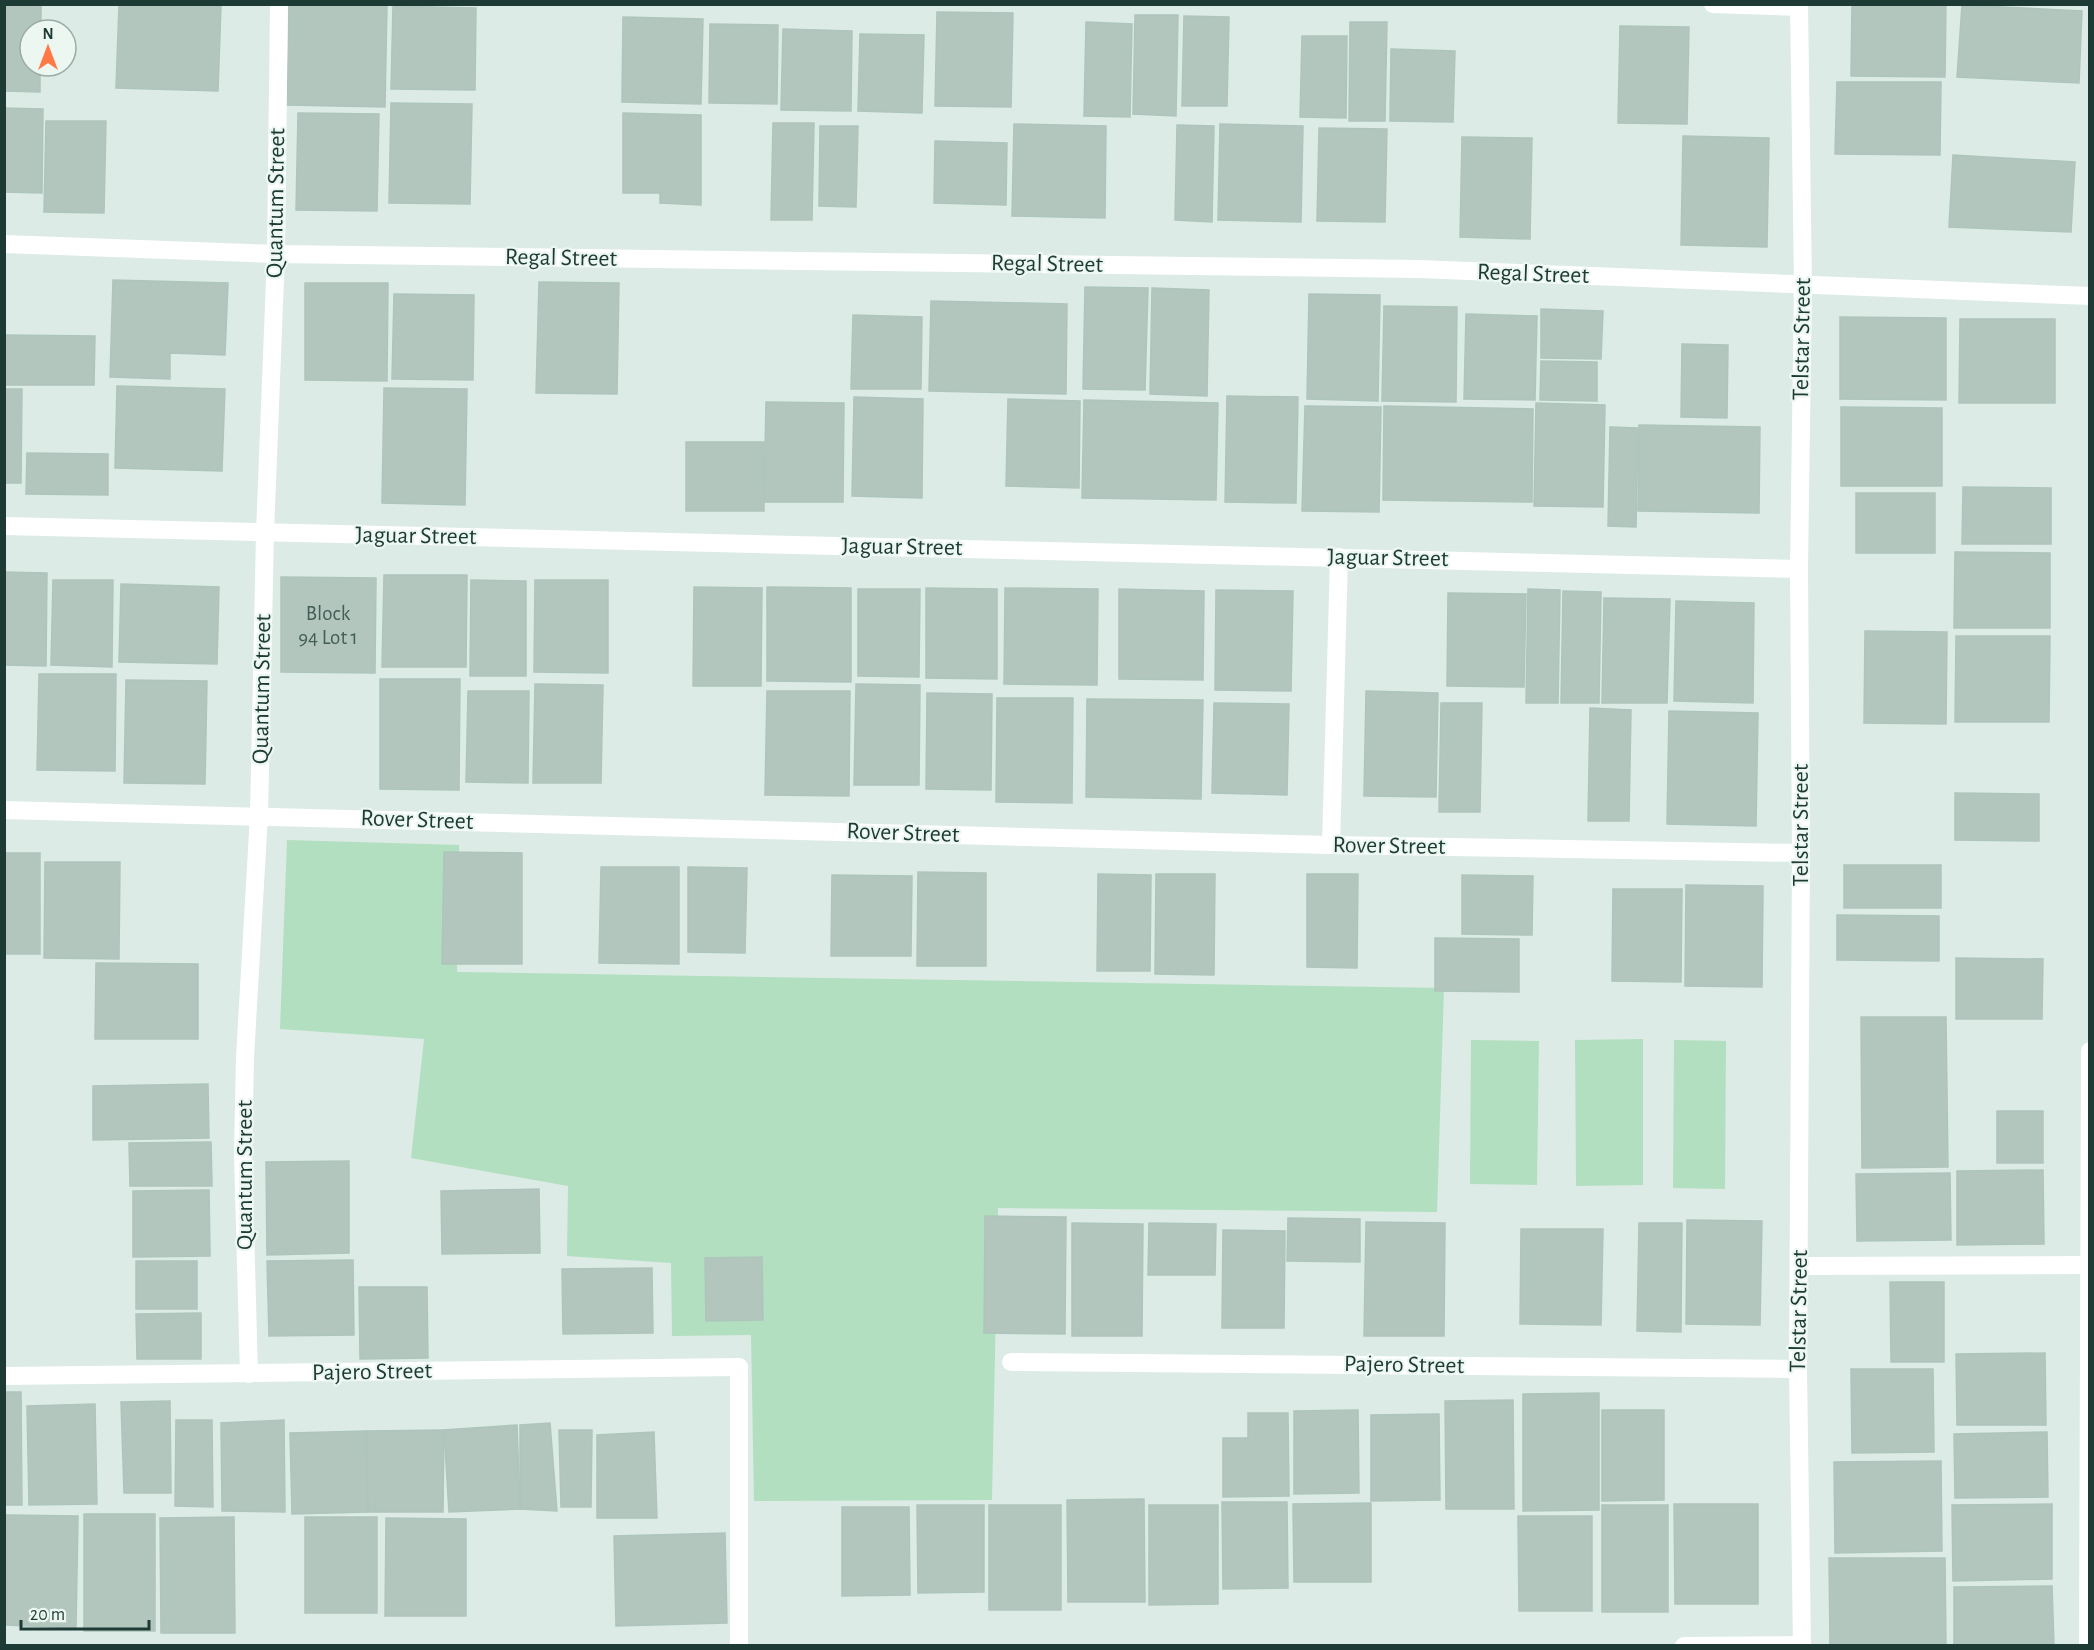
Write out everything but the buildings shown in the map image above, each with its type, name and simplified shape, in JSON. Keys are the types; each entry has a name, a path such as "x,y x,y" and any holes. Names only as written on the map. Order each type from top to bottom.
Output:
{"street":[{"name":"Quantum Street","path":"249,1374 244,1143 245,1057 259,815 265,533 276,254 279,4"},
{"path":"1713,4 1799,6"},
{"name":"Telstar Street","path":"1799,6 1803,284 1799,569 1801,853 1798,1369 1802,1645"},
{"name":"Regal Street","path":"4,244 276,254 1419,269 2090,296"},
{"name":"Jaguar Street","path":"4,526 1799,569"},
{"path":"1331,845 1339,557"},
{"name":"Rover Street","path":"4,810 1331,845 1801,853"},
{"path":"2088,1646 2090,1051"},
{"path":"1800,1266 2089,1265"},
{"name":"Pajero Street","path":"1011,1362 1798,1369"},
{"name":"Pajero Street","path":"4,1376 739,1367 738,1646"},
{"path":"1684,1646 1802,1645"}],"green space":[{"path":"287,840 459,845 457,972 1444,988 1437,1212 998,1208 992,1500 754,1501 751,1335 672,1336 671,1263 567,1256 568,1186 411,1158 424,1039 280,1029"},
{"path":"1643,1039 1643,1185 1576,1186 1575,1040"},
{"path":"1471,1040 1539,1041 1537,1185 1470,1184"},
{"path":"1674,1040 1726,1041 1725,1189 1673,1188"}]}
